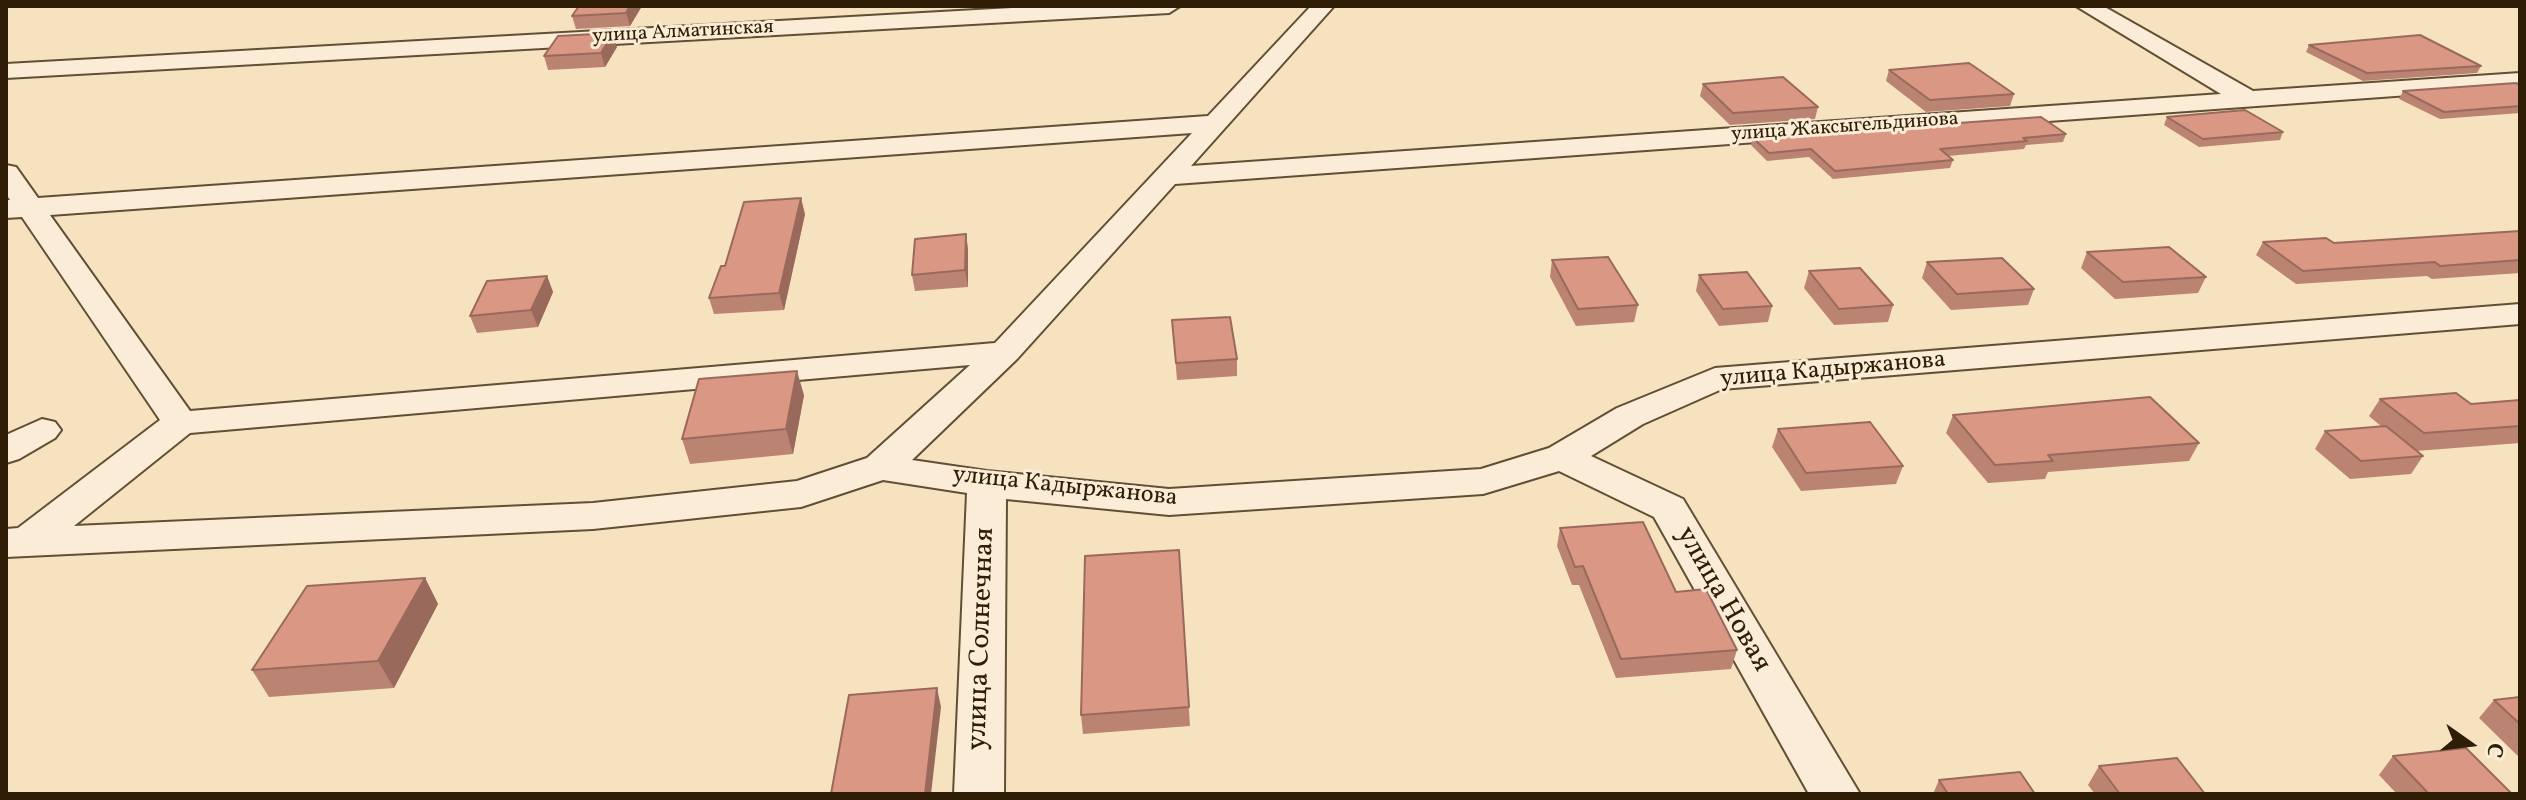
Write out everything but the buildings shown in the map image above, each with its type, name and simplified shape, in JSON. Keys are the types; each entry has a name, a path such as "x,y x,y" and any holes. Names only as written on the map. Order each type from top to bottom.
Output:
{"street":[{"name":"улица Алматинская","path":"6,71 833,15 1169,6"},
{"path":"18,542 593,516 801,494 881,467 1005,352 1323,6"},
{"path":"2087,6 2248,99"},
{"name":"улица Жаксыгельдинова","path":"1169,176 2520,80"},
{"path":"18,208 1215,123"},
{"path":"6,173 18,208 180,423"},
{"name":"улица Кадыржанова","path":"881,467 987,484 1169,502 1483,481 1562,457 1630,416 1715,379 2520,314"},
{"path":"18,542 180,423 1005,352"},
{"path":"6,451 42,430"},
{"name":"улица Новая","path":"1562,457 1669,508 1835,794"},
{"name":"улица Солнечная","path":"979,794 987,484"}]}
